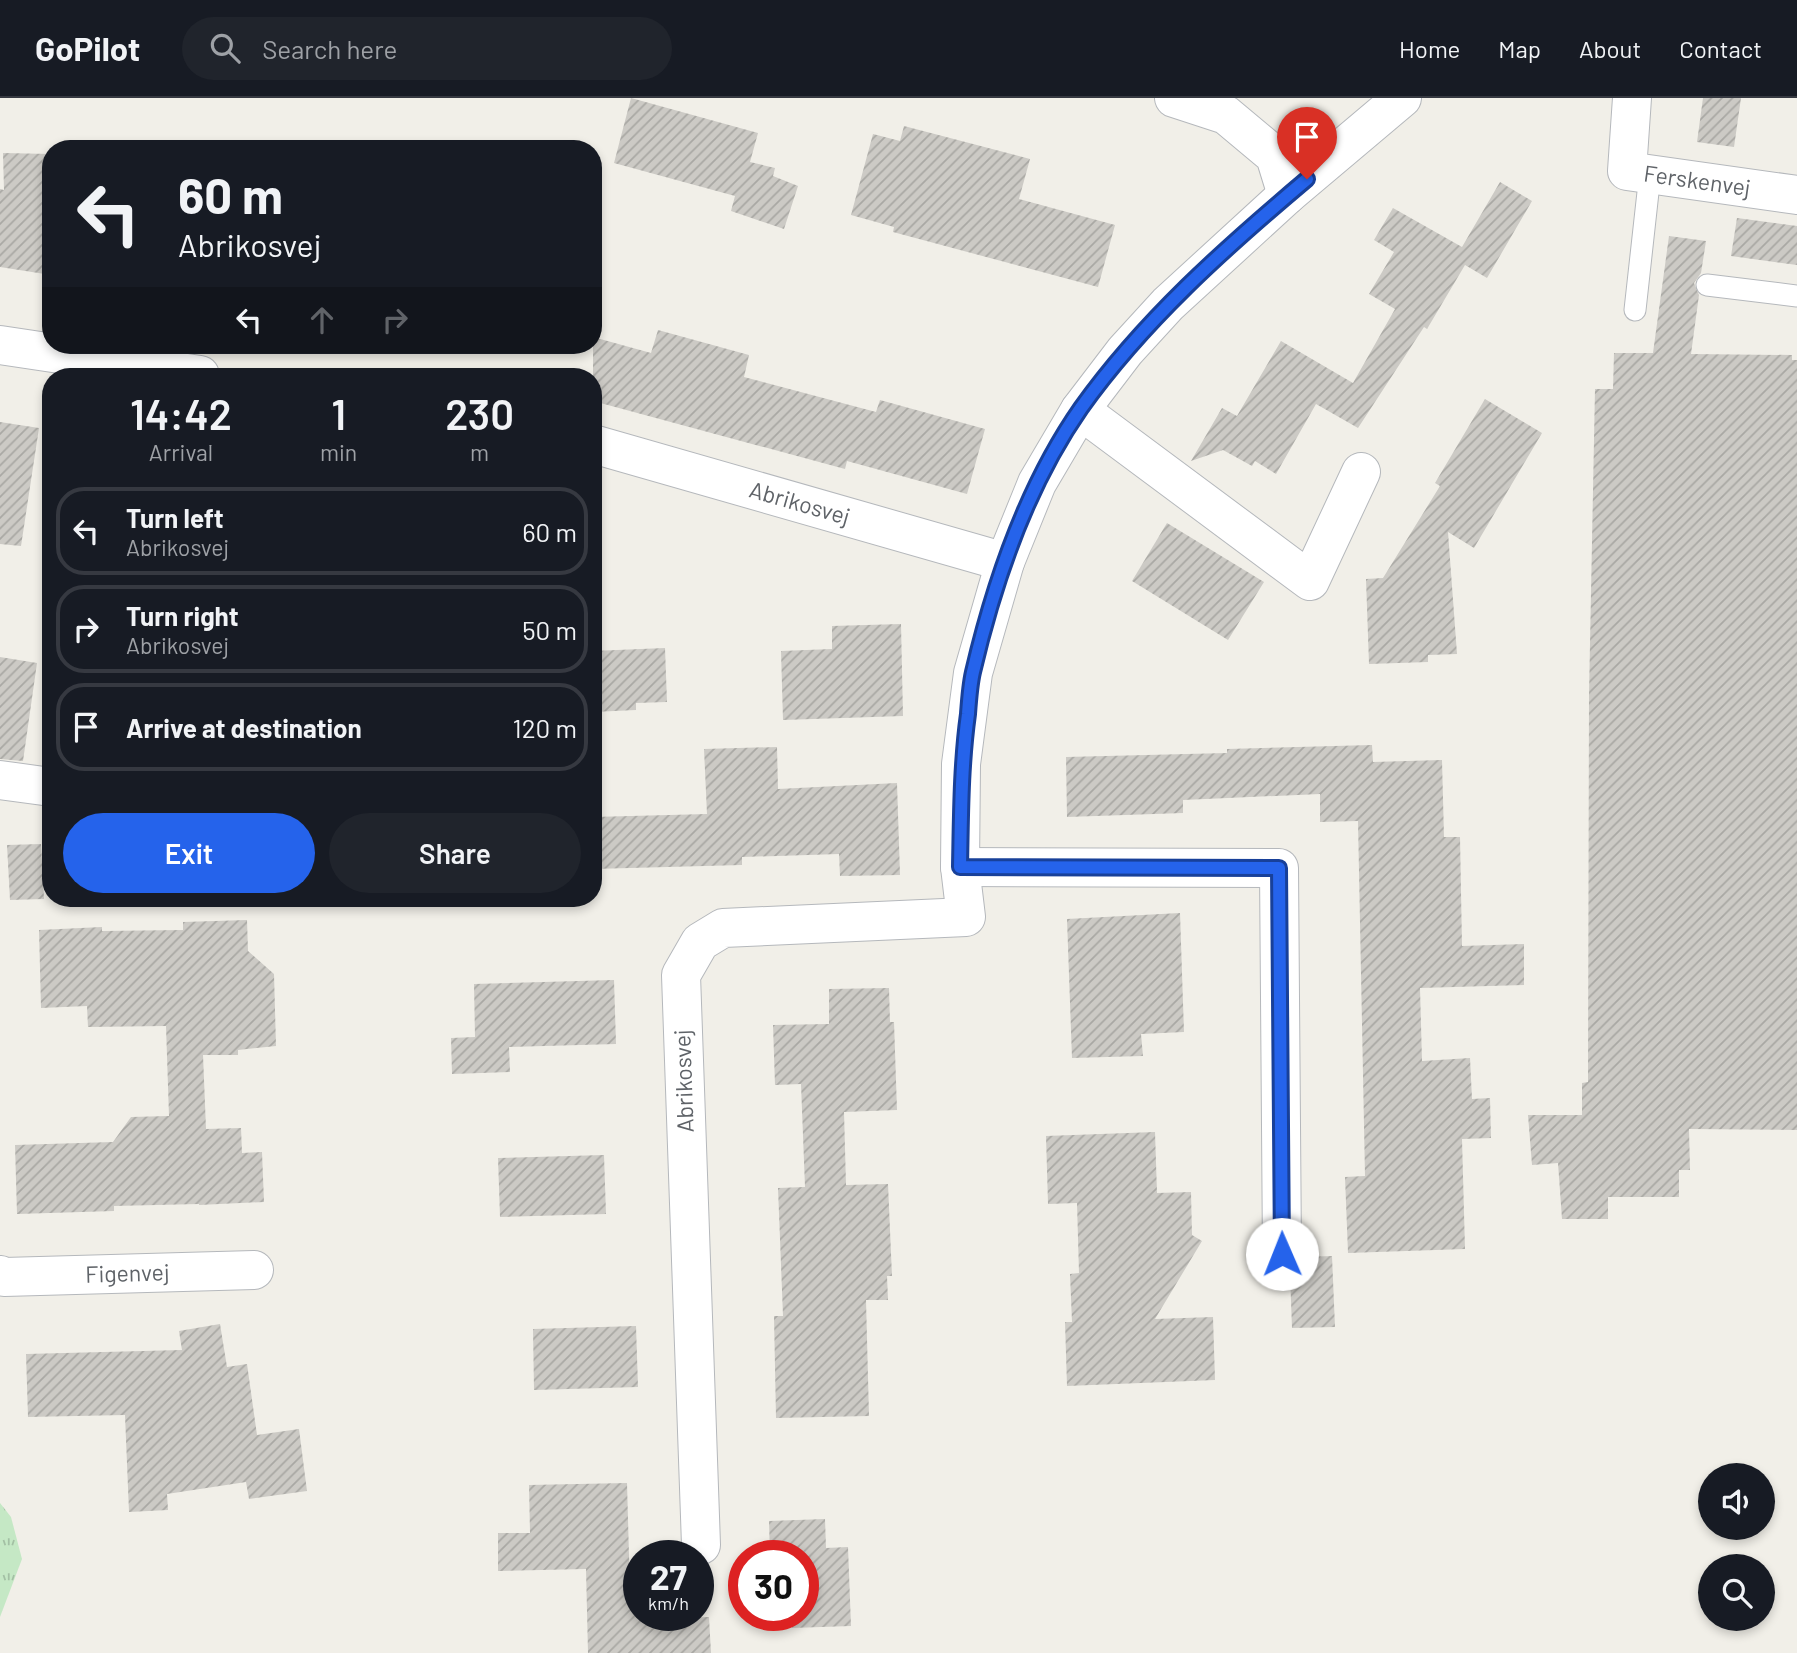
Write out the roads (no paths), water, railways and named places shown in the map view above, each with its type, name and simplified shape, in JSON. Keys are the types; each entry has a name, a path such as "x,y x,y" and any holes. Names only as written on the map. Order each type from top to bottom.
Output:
{"street":[{"path":"1174,98 1226,115 1275,156 1287,195"},
{"name":"Abrikosvej","path":"701,1540 681,975 700,942 723,928 966,916 960,867 961,764 973,673 1005,562 1037,483 1080,410 1125,351 1168,304 1287,195 1402,98"},
{"name":"Ferskenvej","path":"1632,98 1627,171 1797,195"},
{"path":"0,345 42,351"},
{"path":"60,354 153,368"},
{"path":"1080,410 1310,581 1361,472"},
{"name":"Abrikosvej","path":"602,447 1005,562"},
{"path":"0,780 42,786"},
{"path":"960,867 1279,868 1282,1254"},
{"name":"Figenvej","path":"0,1275 254,1270"}],"lane":[{"path":"1635,310 1650,174"},
{"path":"1707,285 1797,296"}]}
